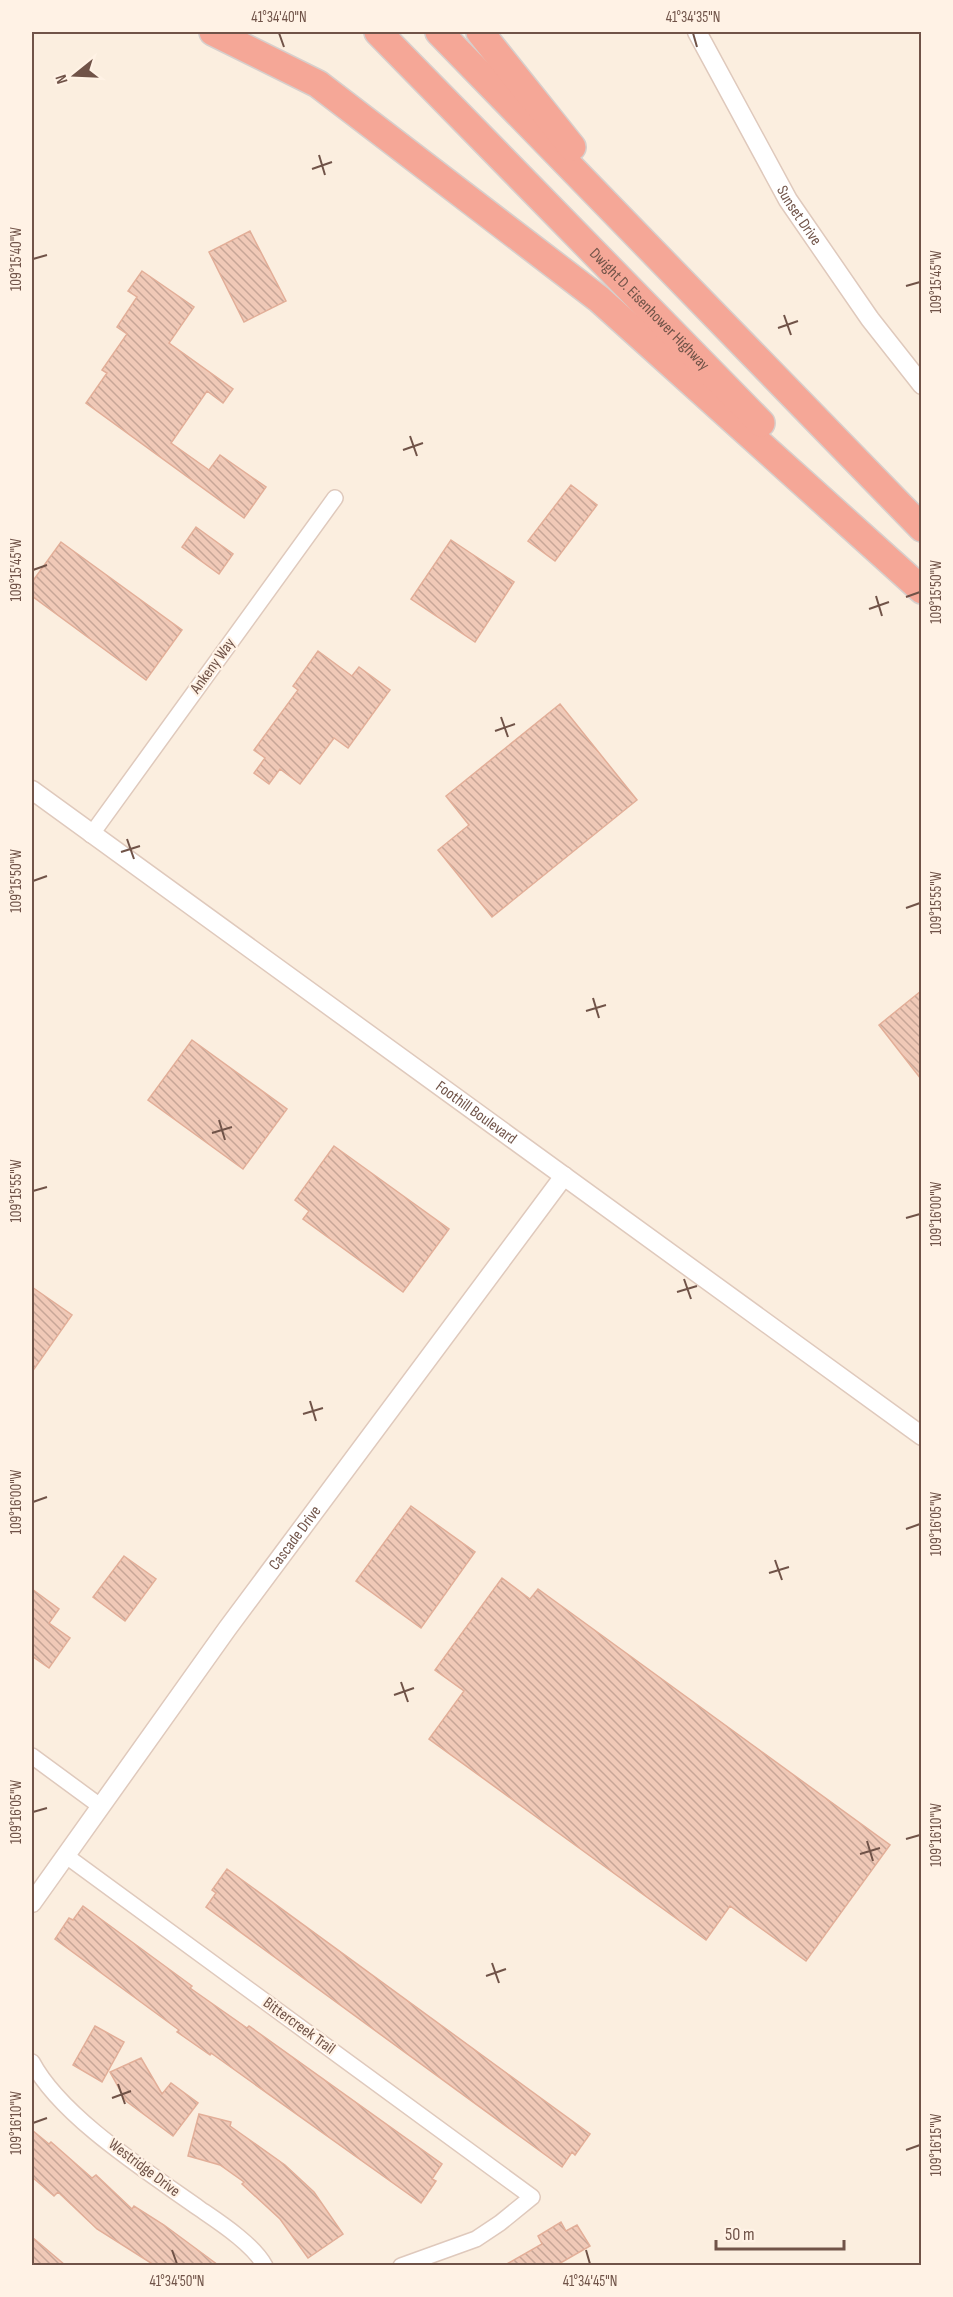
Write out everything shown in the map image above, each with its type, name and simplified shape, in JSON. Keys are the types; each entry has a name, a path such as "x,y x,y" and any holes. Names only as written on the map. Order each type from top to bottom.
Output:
{"highway":[{"path":"213,32 318,84 599,299 921,588"},
{"name":"Dwight D. Eisenhower Highway","path":"378,32 921,588"},
{"path":"439,32 921,528"},
{"path":"480,32 569,143 871,477"}],"street":[{"name":"Sunset Drive","path":"697,32 788,200 870,319 921,385"},
{"name":"Ankeny Way","path":"91,835 335,498"},
{"name":"Foothill Boulevard","path":"32,790 921,1436"},
{"name":"Cascade Drive","path":"32,1903 227,1629 564,1176"},
{"path":"32,1756 100,1806"},
{"name":"Bittercreek Trail","path":"65,1855 532,2198 476,2239 401,2265"},
{"name":"Westridge Drive","path":"32,2062 55,2098 140,2166 228,2229 265,2265"}],"building":[{"path":"250,231 286,301 244,322 209,252"},
{"path":"142,271 194,307 169,343 233,389 223,403 207,391 171,443 209,470 220,455 266,487 244,518 86,403 107,373 102,370 127,334 117,327 137,297 128,291"},
{"path":"571,485 597,505 555,561 528,541"},
{"path":"196,527 233,554 219,574 182,547"},
{"path":"451,540 514,582 475,642 411,599"},
{"path":"61,542 182,630 146,680 32,596 32,582"},
{"path":"318,651 352,676 359,667 390,690 348,748 334,738 300,784 280,769 269,784 254,773 265,758 254,750 298,690 293,686"},
{"path":"560,704 637,800 492,917 438,850 469,825 446,796"},
{"path":"921,991 921,1079 879,1025"},
{"path":"192,1040 287,1109 243,1169 148,1100"},
{"path":"334,1146 449,1229 403,1292 303,1219 309,1211 295,1200"},
{"path":"32,1287 72,1315 32,1372"},
{"path":"411,1506 475,1552 421,1628 356,1581"},
{"path":"124,1556 156,1579 125,1621 93,1597"},
{"path":"502,1578 530,1599 538,1589 890,1845 806,1961 730,1906 706,1940 429,1739 464,1691 435,1670"},
{"path":"32,1589 59,1609 49,1623 70,1638 49,1668 32,1656"},
{"path":"227,1869 590,2134 575,2155 572,2152 562,2167 206,1907 216,1893 212,1890"},
{"path":"83,1906 192,1986 190,1988 247,2028 249,2026 442,2164 432,2179 436,2181 421,2203 211,2053 210,2055 177,2032 179,2030 55,1939 69,1918 73,1920"},
{"path":"95,2026 124,2042 102,2082 73,2065"},
{"path":"141,2058 162,2094 171,2083 198,2103 173,2136 126,2101 110,2072"},
{"path":"199,2114 231,2122 230,2126 285,2165 314,2192 343,2234 308,2258 280,2219 242,2184 244,2182 220,2165 188,2156"},
{"path":"32,2130 49,2144 51,2142 92,2178 96,2175 132,2209 134,2206 164,2225 218,2265 154,2265 97,2229 58,2192 54,2196 32,2177"},
{"path":"561,2222 566,2231 577,2225 590,2246 557,2265 505,2265 542,2244 538,2236"},
{"path":"32,2237 65,2265 32,2265"}]}
